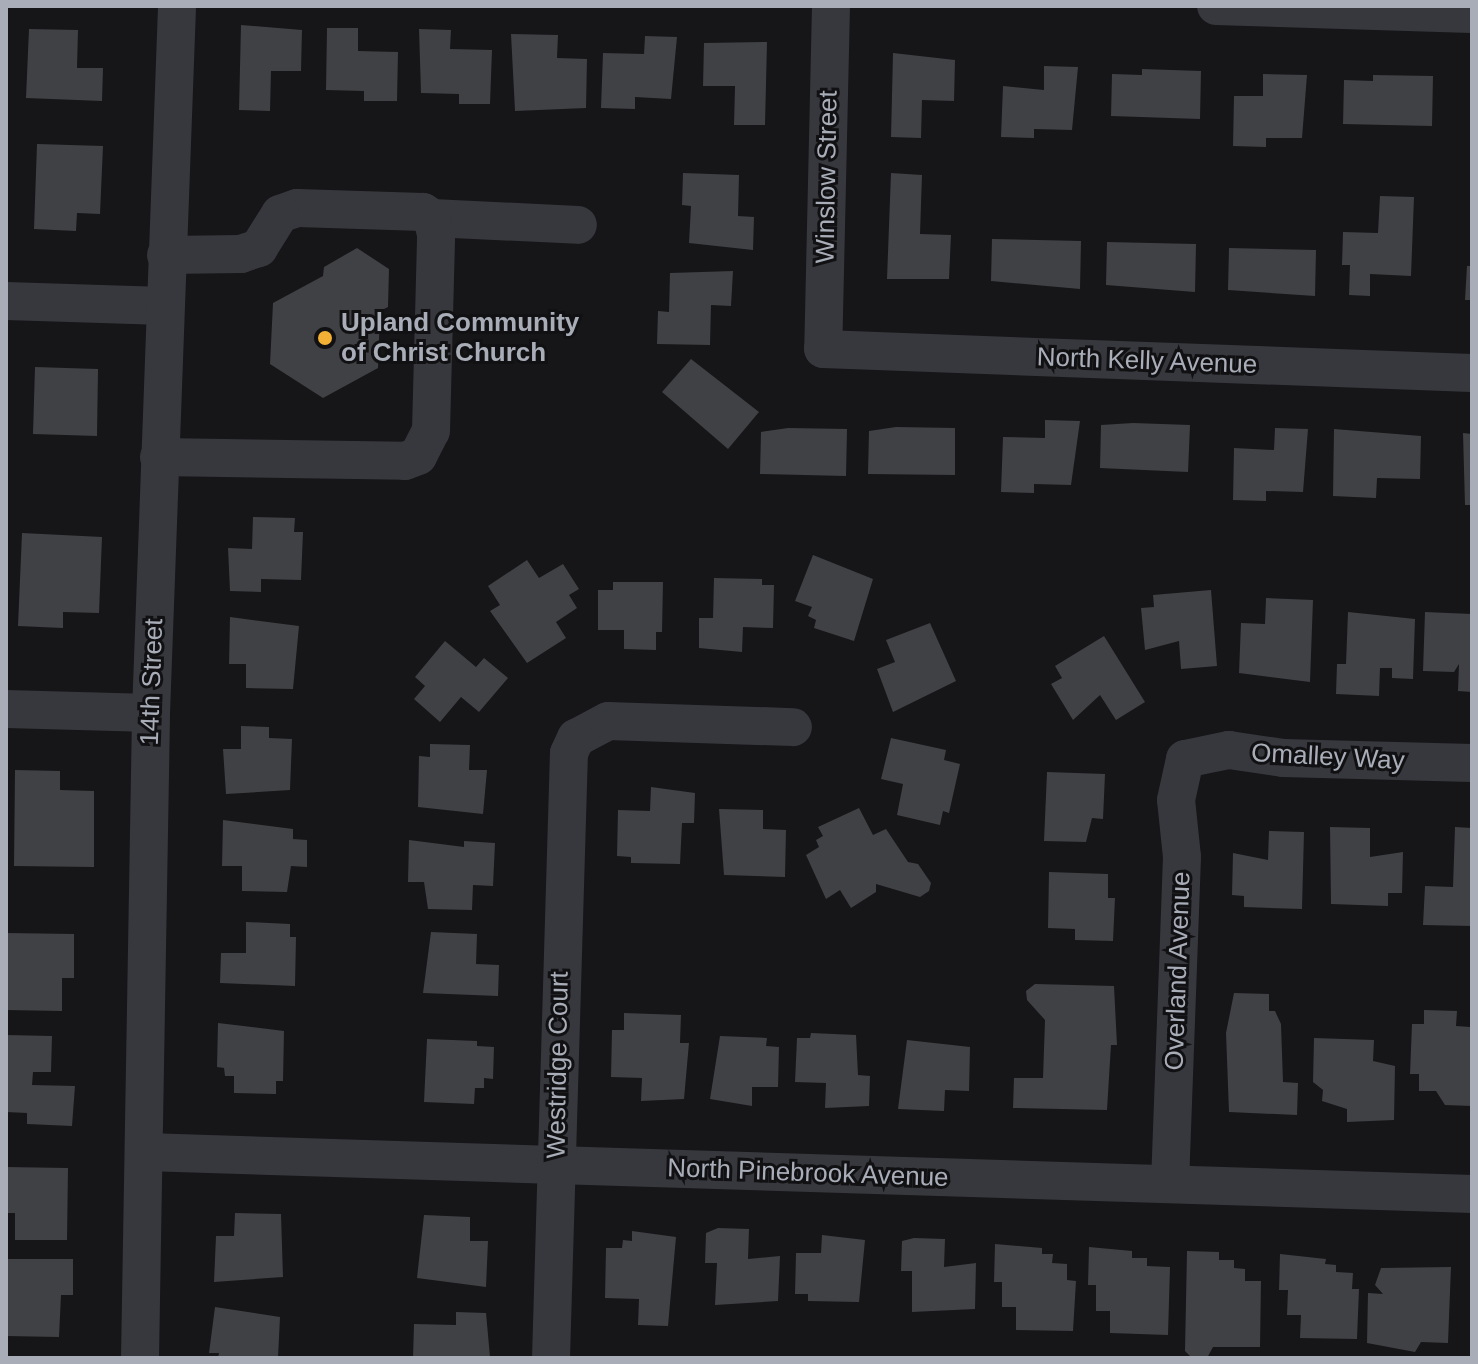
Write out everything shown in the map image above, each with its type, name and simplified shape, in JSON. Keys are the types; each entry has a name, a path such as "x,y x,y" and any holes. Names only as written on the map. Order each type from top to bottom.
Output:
{"street":[{"name":"14th Street","path":"140,1358 151,713 177,6"},
{"name":"Winslow Street","path":"823,349 831,6"},
{"path":"1216,6 1472,14"},
{"path":"166,255 241,254 259,248 280,214 297,208 423,212 432,218 578,225"},
{"path":"159,457 405,461 418,456 431,431 436,234 432,218"},
{"path":"6,301 165,306"},
{"name":"North Kelly Avenue","path":"823,349 1472,373"},
{"path":"6,709 151,713"},
{"name":"Westridge Court","path":"551,1358 564,771 576,738 608,721 793,727"},
{"name":"Omalley Way","path":"1185,759 1229,750 1283,758 1472,763"},
{"name":"Overland Avenue","path":"1170,1184 1182,857 1176,800 1185,759"},
{"name":"North Pinebrook Avenue","path":"145,1152 1472,1194"}],"building":[{"path":"241,25 302,30 301,71 271,71 270,111 239,110"},
{"path":"327,28 358,28 358,51 398,52 397,101 364,101 364,91 326,90"},
{"path":"29,29 78,30 77,68 103,68 102,101 26,98"},
{"path":"419,29 451,30 450,49 492,50 490,104 459,104 459,94 421,93"},
{"path":"511,34 558,35 557,58 587,59 586,108 515,111"},
{"path":"645,36 677,37 671,99 635,97 635,109 601,108 603,53 644,54"},
{"path":"767,42 765,125 734,125 735,86 703,86 704,43"},
{"path":"893,53 955,60 954,101 922,100 921,138 891,137"},
{"path":"1044,66 1078,67 1072,130 1034,129 1034,138 1001,137 1003,86 1044,90"},
{"path":"1142,69 1201,71 1200,119 1111,116 1112,74 1142,75"},
{"path":"1263,74 1307,75 1302,138 1266,138 1266,147 1233,146 1234,96 1263,96"},
{"path":"1373,75 1433,76 1432,126 1343,124 1344,80 1373,81"},
{"path":"37,144 103,146 100,214 77,213 76,231 34,229"},
{"path":"683,173 739,175 738,216 754,217 753,250 689,243 691,206 682,205"},
{"path":"891,173 922,175 920,234 951,235 949,279 887,279"},
{"path":"1380,196 1414,197 1411,276 1370,274 1370,296 1349,295 1350,265 1342,265 1343,232 1378,233"},
{"path":"992,239 1081,241 1080,289 991,281"},
{"path":"1107,242 1196,244 1195,292 1106,285"},
{"name":"Upland Community of Christ Church","path":"357,248 389,269 388,307 380,311 378,368 323,398 270,364 273,303 323,276 324,267"},
{"path":"1229,248 1316,250 1315,296 1228,290"},
{"path":"1467,266 1472,266 1472,300 1465,300"},
{"path":"733,271 731,306 711,305 710,345 657,344 658,311 669,312 670,273"},
{"path":"691,359 759,412 728,449 662,392"},
{"path":"35,367 98,369 97,436 33,434"},
{"path":"1045,420 1080,421 1071,485 1034,484 1034,493 1001,492 1003,437 1045,438"},
{"path":"1101,425 1190,425 1188,472 1100,468"},
{"path":"896,427 955,428 955,475 868,474 869,431"},
{"path":"788,428 847,429 846,476 760,474 761,432"},
{"path":"1275,428 1308,429 1303,492 1266,491 1266,501 1233,500 1234,448 1274,450"},
{"path":"1334,429 1421,436 1420,479 1377,478 1376,498 1333,496"},
{"path":"1463,433 1472,434 1472,505 1465,505"},
{"path":"253,517 295,518 294,532 303,532 301,580 261,579 261,592 230,591 228,548 252,549"},
{"path":"22,533 102,537 99,613 63,612 63,628 18,626"},
{"path":"813,555 873,579 854,641 814,628 816,620 808,616 812,607 795,601"},
{"path":"527,560 539,578 563,564 579,589 569,595 577,608 556,622 566,638 527,663 490,611 500,605 488,586"},
{"path":"714,578 762,579 762,585 774,585 773,628 743,627 742,652 699,648 699,618 713,618"},
{"path":"613,582 663,582 662,632 656,632 656,650 624,649 624,630 598,630 598,590 613,590"},
{"path":"1211,590 1217,666 1181,669 1179,641 1145,650 1141,608 1154,607 1153,595"},
{"path":"1266,598 1313,600 1310,682 1239,673 1241,623 1265,624"},
{"path":"1348,612 1415,619 1413,679 1392,678 1392,668 1380,668 1379,696 1336,694 1337,664 1346,664"},
{"path":"1425,612 1472,614 1472,692 1458,691 1459,664 1454,672 1423,671"},
{"path":"230,617 299,626 293,689 246,688 246,664 229,664"},
{"path":"930,623 956,681 893,712 877,669 895,662 886,640"},
{"path":"1104,636 1145,702 1116,720 1100,695 1073,720 1051,684 1062,678 1055,666"},
{"path":"445,641 476,667 484,658 508,678 479,712 461,697 440,722 414,699 425,686 415,677"},
{"path":"241,726 269,727 269,738 292,739 290,790 226,794 223,749 241,749"},
{"path":"891,738 946,750 944,760 960,764 949,813 943,811 940,825 897,815 903,784 881,779"},
{"path":"430,744 470,745 469,770 487,770 483,814 418,807 419,756 430,757"},
{"path":"15,770 60,771 60,790 94,791 94,867 14,866"},
{"path":"1047,772 1105,774 1103,819 1092,818 1086,842 1044,841"},
{"path":"651,787 695,793 694,823 682,823 680,864 631,863 631,857 617,856 618,810 650,811"},
{"path":"859,808 873,835 886,829 908,862 918,864 931,883 929,891 920,897 876,884 876,892 851,908 840,890 826,899 806,855 819,847 816,840 823,836 818,827"},
{"path":"719,809 763,810 763,829 786,830 785,877 724,875"},
{"path":"223,820 293,829 293,839 307,840 307,867 291,866 287,892 242,891 242,866 222,866"},
{"path":"1330,827 1370,828 1370,857 1403,852 1402,893 1388,893 1388,906 1331,904"},
{"path":"1455,827 1472,828 1472,926 1423,925 1425,886 1453,887"},
{"path":"1269,831 1304,832 1302,909 1244,907 1244,896 1232,895 1233,853 1268,860"},
{"path":"409,840 464,847 464,841 495,843 493,886 473,885 472,910 428,909 424,882 408,882"},
{"path":"1049,872 1108,874 1108,898 1115,898 1113,941 1075,940 1075,929 1048,928"},
{"path":"246,922 290,924 290,937 296,937 295,986 220,983 221,953 246,953"},
{"path":"431,932 477,934 476,964 499,965 498,996 423,993"},
{"path":"6,933 74,934 74,978 62,978 62,1011 6,1010"},
{"path":"1035,984 1114,986 1117,1045 1111,1045 1107,1110 1013,1108 1014,1078 1043,1078 1045,1020 1027,1000 1026,991"},
{"path":"1234,993 1269,994 1269,1011 1275,1011 1281,1024 1283,1082 1298,1083 1297,1115 1229,1112 1226,1033"},
{"path":"1424,1010 1457,1011 1456,1026 1470,1027 1472,1106 1445,1105 1436,1091 1419,1091 1419,1074 1410,1074 1412,1024 1424,1024"},
{"path":"624,1013 681,1015 680,1043 689,1043 684,1099 641,1101 642,1078 611,1077 612,1030 624,1030"},
{"path":"218,1023 284,1031 283,1081 276,1081 276,1094 234,1093 234,1076 225,1076 224,1068 217,1067"},
{"path":"811,1033 856,1035 858,1075 870,1076 869,1106 825,1108 826,1083 795,1082 797,1038 810,1038"},
{"path":"6,1035 52,1036 51,1072 33,1072 32,1085 75,1086 72,1126 27,1124 27,1113 6,1112"},
{"path":"720,1036 767,1038 766,1046 779,1047 778,1087 752,1087 752,1106 710,1099"},
{"path":"1314,1038 1374,1040 1373,1061 1395,1066 1394,1120 1347,1122 1347,1109 1322,1101 1323,1090 1313,1082"},
{"path":"427,1039 477,1041 477,1046 494,1047 493,1079 484,1078 484,1088 475,1088 474,1104 424,1102"},
{"path":"907,1040 970,1047 969,1091 945,1090 944,1111 898,1109"},
{"path":"6,1167 68,1168 67,1240 15,1240 15,1213 6,1213"},
{"path":"235,1213 281,1214 283,1277 214,1282 216,1236 234,1236"},
{"path":"424,1215 470,1217 470,1241 488,1241 486,1287 417,1278"},
{"path":"718,1228 749,1229 748,1259 780,1256 778,1301 715,1305 717,1263 705,1263 706,1233"},
{"path":"632,1231 676,1237 668,1326 638,1325 639,1299 605,1298 606,1248 622,1248 623,1240 632,1241"},
{"path":"822,1235 865,1240 859,1302 808,1301 808,1294 795,1294 796,1253 821,1253"},
{"path":"914,1238 945,1239 944,1267 976,1263 975,1309 912,1312 912,1271 901,1271 902,1241"},
{"path":"995,1244 1042,1248 1042,1254 1053,1254 1052,1263 1067,1264 1067,1280 1076,1281 1073,1331 1016,1330 1016,1307 1002,1307 1002,1282 994,1282"},
{"path":"1089,1247 1132,1251 1132,1258 1147,1258 1147,1266 1170,1267 1168,1335 1110,1333 1110,1311 1096,1311 1096,1285 1088,1285"},
{"path":"1187,1251 1219,1252 1219,1260 1234,1260 1234,1268 1245,1269 1245,1281 1261,1281 1260,1347 1213,1347 1207,1358 1192,1358 1185,1351"},
{"path":"1280,1254 1326,1259 1325,1264 1336,1265 1336,1272 1353,1273 1352,1289 1359,1289 1357,1339 1300,1338 1301,1315 1287,1315 1288,1290 1279,1290"},
{"path":"6,1259 73,1259 73,1295 61,1295 59,1337 6,1336"},
{"path":"1451,1267 1448,1343 1421,1342 1415,1352 1367,1343 1368,1293 1383,1294 1375,1285 1381,1268"},
{"path":"215,1307 280,1317 278,1358 218,1358 219,1353 209,1353"},
{"path":"456,1312 486,1313 490,1357 413,1358 414,1324 456,1325"}],"place":[{"name":"Upland Community of Christ Church","path":"325,338"}]}
